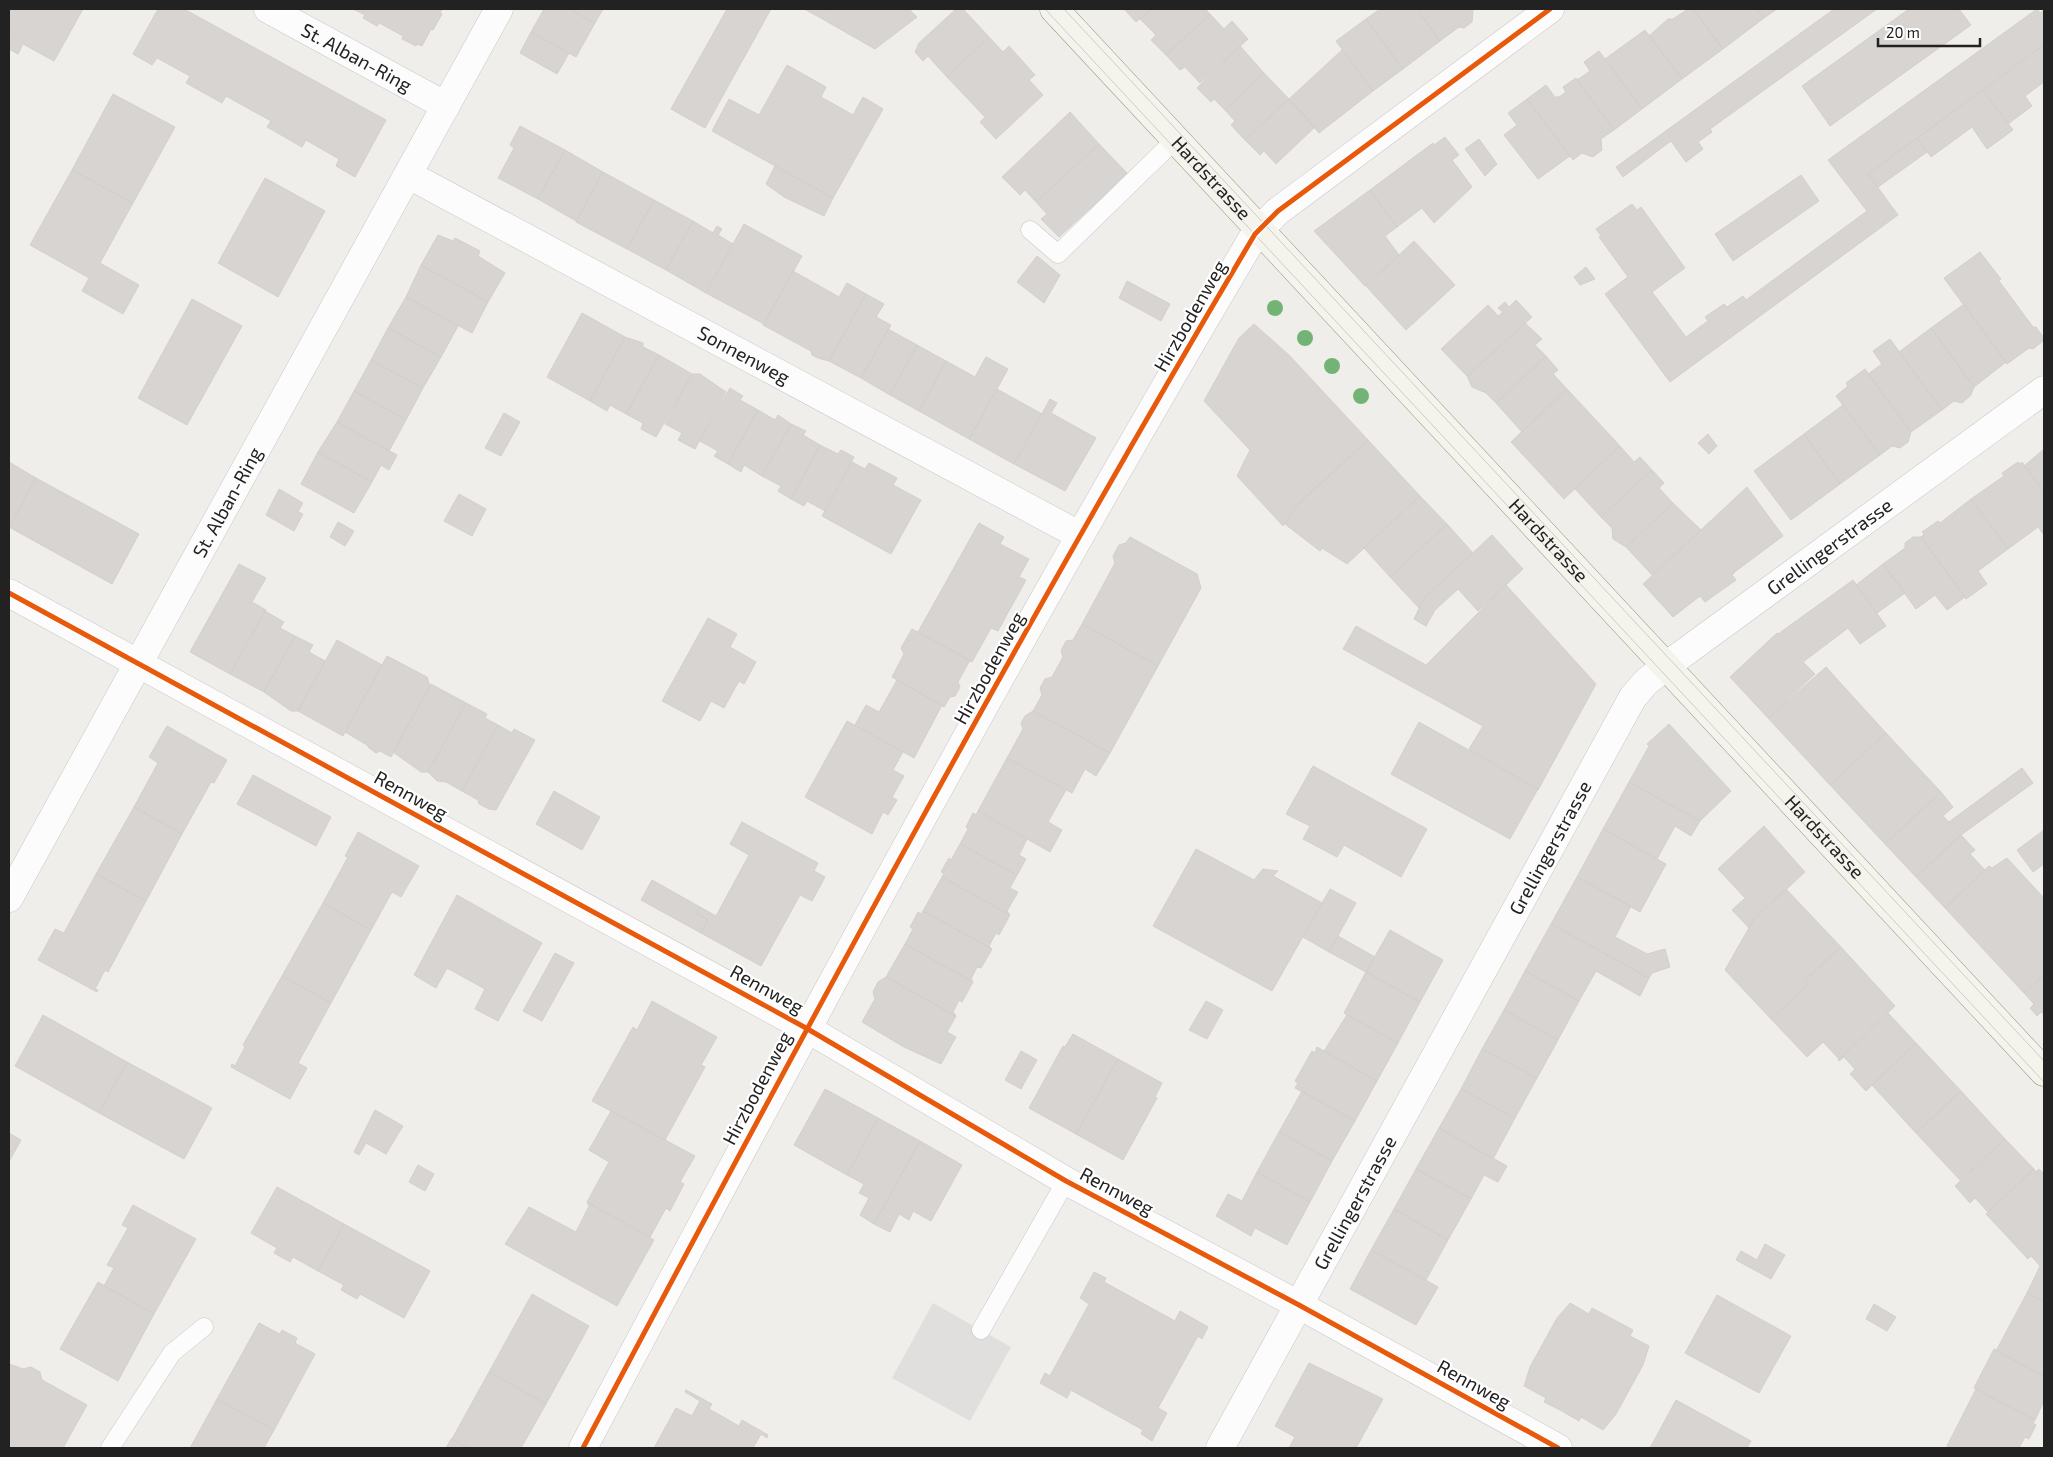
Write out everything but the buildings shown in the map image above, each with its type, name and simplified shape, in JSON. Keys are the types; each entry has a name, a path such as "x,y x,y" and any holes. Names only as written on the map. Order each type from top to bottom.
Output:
{"street":[{"name":"St. Alban-Ring","path":"268,9 446,106"},
{"name":"St. Alban-Ring","path":"9,898 499,9"},
{"name":"Hardstrasse","path":"1054,9 2044,1072"},
{"name":"Hirzbodenweg","path":"583,1448 806,1028 1079,536 1260,229 1278,211 1550,9"},
{"name":"Sonnenweg","path":"408,175 1079,536"},
{"name":"Grellingerstrasse","path":"1220,1448 1633,697 1646,682 1666,666 2044,390"},
{"name":"Rennweg","path":"9,593 806,1028 1066,1181 1299,1305 1558,1448"}],"lane":[{"path":"1030,230 1058,254 1176,139"},
{"path":"981,1330 1066,1181"},
{"path":"110,1448 172,1353 204,1327"}],"shaded area":[{"path":"933,1303 1011,1347 970,1421 892,1378"}],"tram line":[{"path":"1045,9 2044,1082"},
{"path":"1064,9 2044,1061"}],"cycle path":[{"path":"583,1448 746,1142 996,685 1167,384 1255,234 1278,211 1550,9"},
{"path":"9,593 806,1028 1066,1181 1299,1305 1558,1448"}]}
